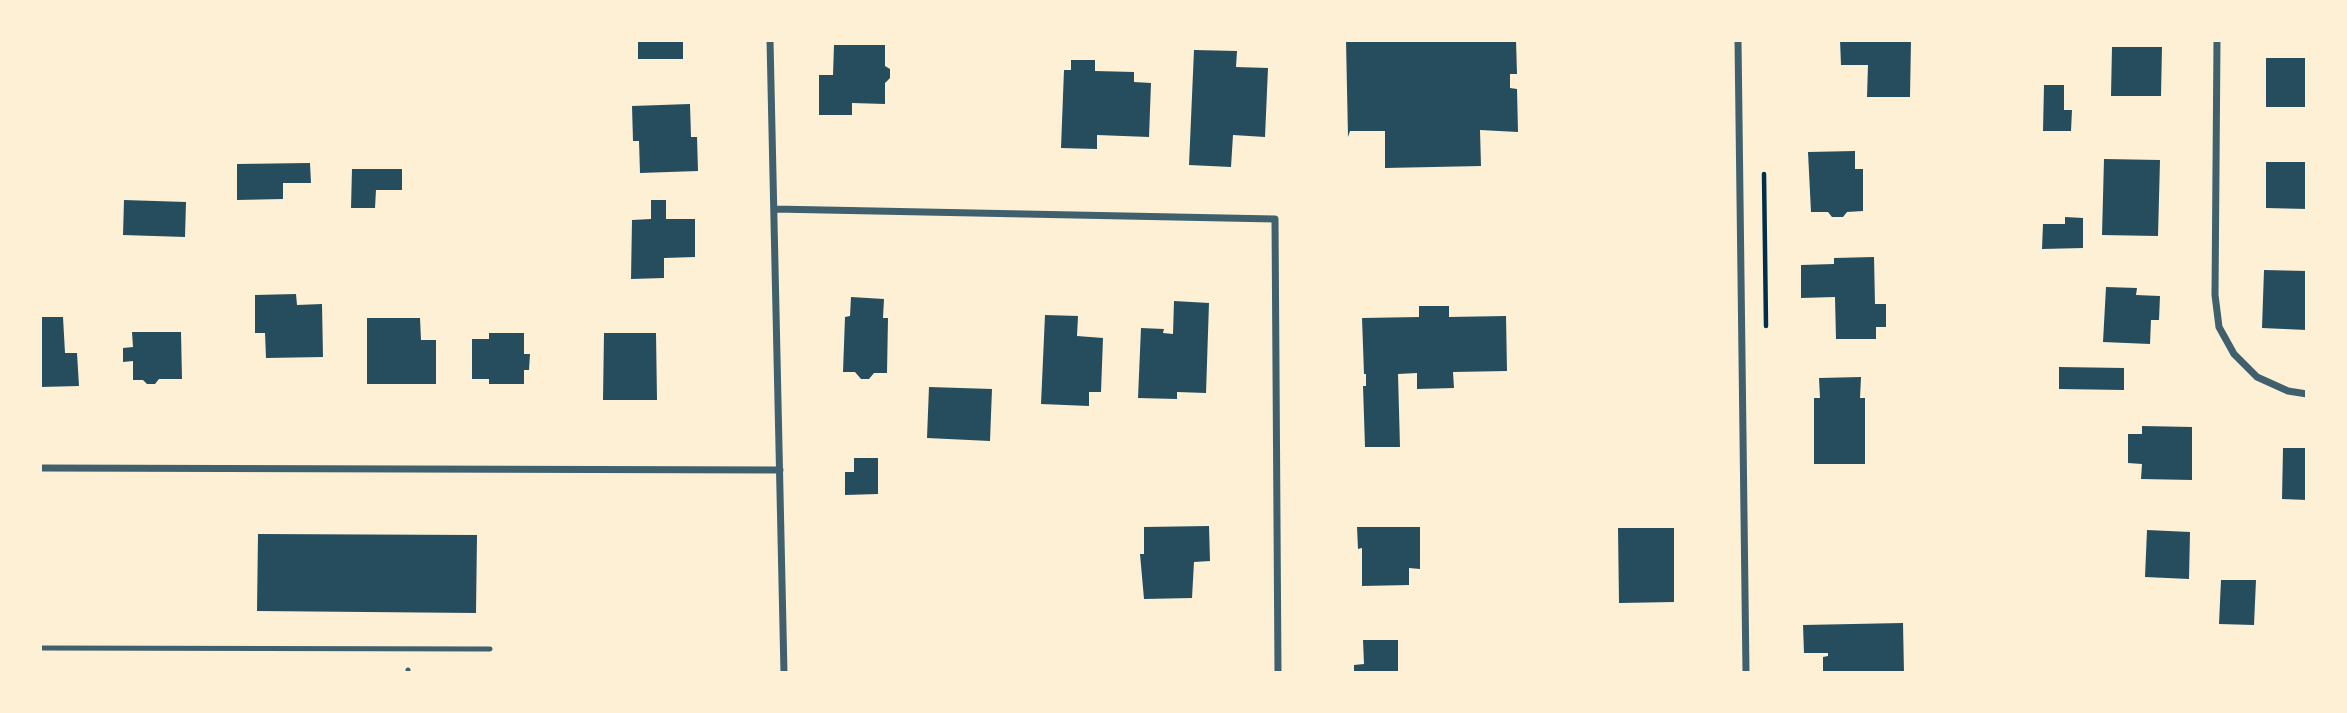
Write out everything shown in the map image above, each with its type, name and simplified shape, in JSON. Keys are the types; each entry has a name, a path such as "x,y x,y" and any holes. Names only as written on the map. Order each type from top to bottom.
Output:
{"street":[{"path":"770,40 785,673"},
{"path":"1738,40 1746,673"},
{"path":"2217,40 2215,295 2219,327 2234,354 2257,377 2288,391 2307,394"},
{"path":"774,209 1275,219 1278,673"},
{"path":"40,468 780,470"}],"lane":[{"path":"40,648 490,649"}],"building":[{"path":"638,40 683,40 683,59 638,59"},
{"path":"1346,40 1516,40 1517,74 1510,74 1510,88 1517,89 1518,132 1480,130 1481,166 1385,168 1385,131 1350,131 1348,137"},
{"path":"1840,40 1911,40 1910,97 1867,97 1868,65 1841,65"},
{"path":"834,45 885,45 885,66 890,69 890,78 885,83 885,104 852,103 852,115 819,115 819,75 833,75"},
{"path":"2112,47 2162,47 2161,96 2111,96"},
{"path":"1194,50 1237,51 1236,67 1268,68 1265,137 1233,135 1231,167 1189,165"},
{"path":"2266,58 2307,58 2307,107 2266,107"},
{"path":"1071,60 1095,60 1095,71 1134,72 1134,82 1151,83 1149,137 1097,135 1097,149 1061,148 1064,70 1071,70"},
{"path":"2044,85 2064,85 2064,110 2072,110 2071,131 2043,131"},
{"path":"690,104 691,137 697,137 698,171 640,173 639,141 633,141 632,106"},
{"path":"1855,151 1855,169 1863,169 1863,211 1847,212 1843,217 1832,217 1828,212 1811,212 1808,152"},
{"path":"2104,159 2160,160 2158,236 2102,235"},
{"path":"2266,162 2307,162 2307,209 2266,208"},
{"path":"310,163 311,183 283,183 283,199 237,200 237,164"},
{"path":"352,169 402,169 402,190 376,190 375,208 351,208"},
{"path":"124,200 186,202 185,237 123,235"},
{"path":"651,200 666,200 666,219 695,219 695,257 664,258 664,278 631,279 632,220 651,219"},
{"path":"2065,217 2083,218 2083,248 2042,249 2043,224 2065,224"},
{"path":"1874,257 1875,304 1886,304 1886,327 1876,327 1876,339 1836,339 1835,297 1801,298 1801,265 1834,264 1834,258"},
{"path":"2264,270 2307,271 2307,330 2262,328"},
{"path":"2106,287 2137,288 2136,295 2160,296 2159,320 2151,320 2150,344 2103,342"},
{"path":"296,294 297,305 322,304 323,357 266,358 265,333 255,333 255,295"},
{"path":"851,297 884,299 883,318 888,318 887,373 874,373 869,379 861,379 855,372 843,372 845,317 850,316"},
{"path":"1174,301 1209,303 1206,393 1177,392 1177,399 1138,398 1141,328 1164,329 1163,333 1173,334"},
{"path":"1419,306 1449,306 1449,317 1506,316 1507,371 1453,372 1454,388 1417,389 1417,373 1398,374 1400,447 1365,447 1363,386 1366,386 1366,374 1362,318 1419,317"},
{"path":"1045,315 1078,316 1077,336 1103,338 1101,392 1089,392 1089,406 1041,404"},
{"path":"40,317 63,317 65,353 77,353 79,386 40,387"},
{"path":"367,318 420,318 421,340 436,340 436,384 367,384"},
{"path":"132,332 181,332 182,379 159,379 155,384 133,380 133,361 123,362 123,348 133,347"},
{"path":"489,333 524,333 524,354 530,354 529,370 524,370 524,384 489,384 489,379 472,379 472,339 489,339"},
{"path":"604,333 656,333 657,400 603,400"},
{"path":"2059,367 2124,368 2124,390 2059,389"},
{"path":"1861,377 1860,398 1865,398 1865,464 1814,464 1814,398 1820,398 1819,378"},
{"path":"929,387 992,389 990,441 927,438"},
{"path":"2142,426 2192,427 2192,480 2141,479 2142,464 2128,463 2128,434 2142,434"},
{"path":"2283,448 2307,448 2307,500 2282,499"},
{"path":"854,458 878,458 878,494 845,495 845,472 854,472"},
{"path":"1209,526 1210,561 1194,562 1192,598 1144,599 1140,554 1144,554 1144,527"},
{"path":"1357,527 1420,527 1420,569 1409,568 1409,585 1362,586 1362,548 1358,549"},
{"path":"1618,528 1674,528 1674,602 1619,603"},
{"path":"2147,530 2190,532 2189,579 2145,577"},
{"path":"258,534 477,535 476,613 257,611"},
{"path":"2221,580 2256,580 2254,625 2219,624"},
{"path":"1903,623 1904,673 1823,673 1823,657 1828,656 1828,653 1804,653 1803,625"},
{"path":"1363,640 1398,640 1398,673 1354,673 1354,665 1364,664"}]}
